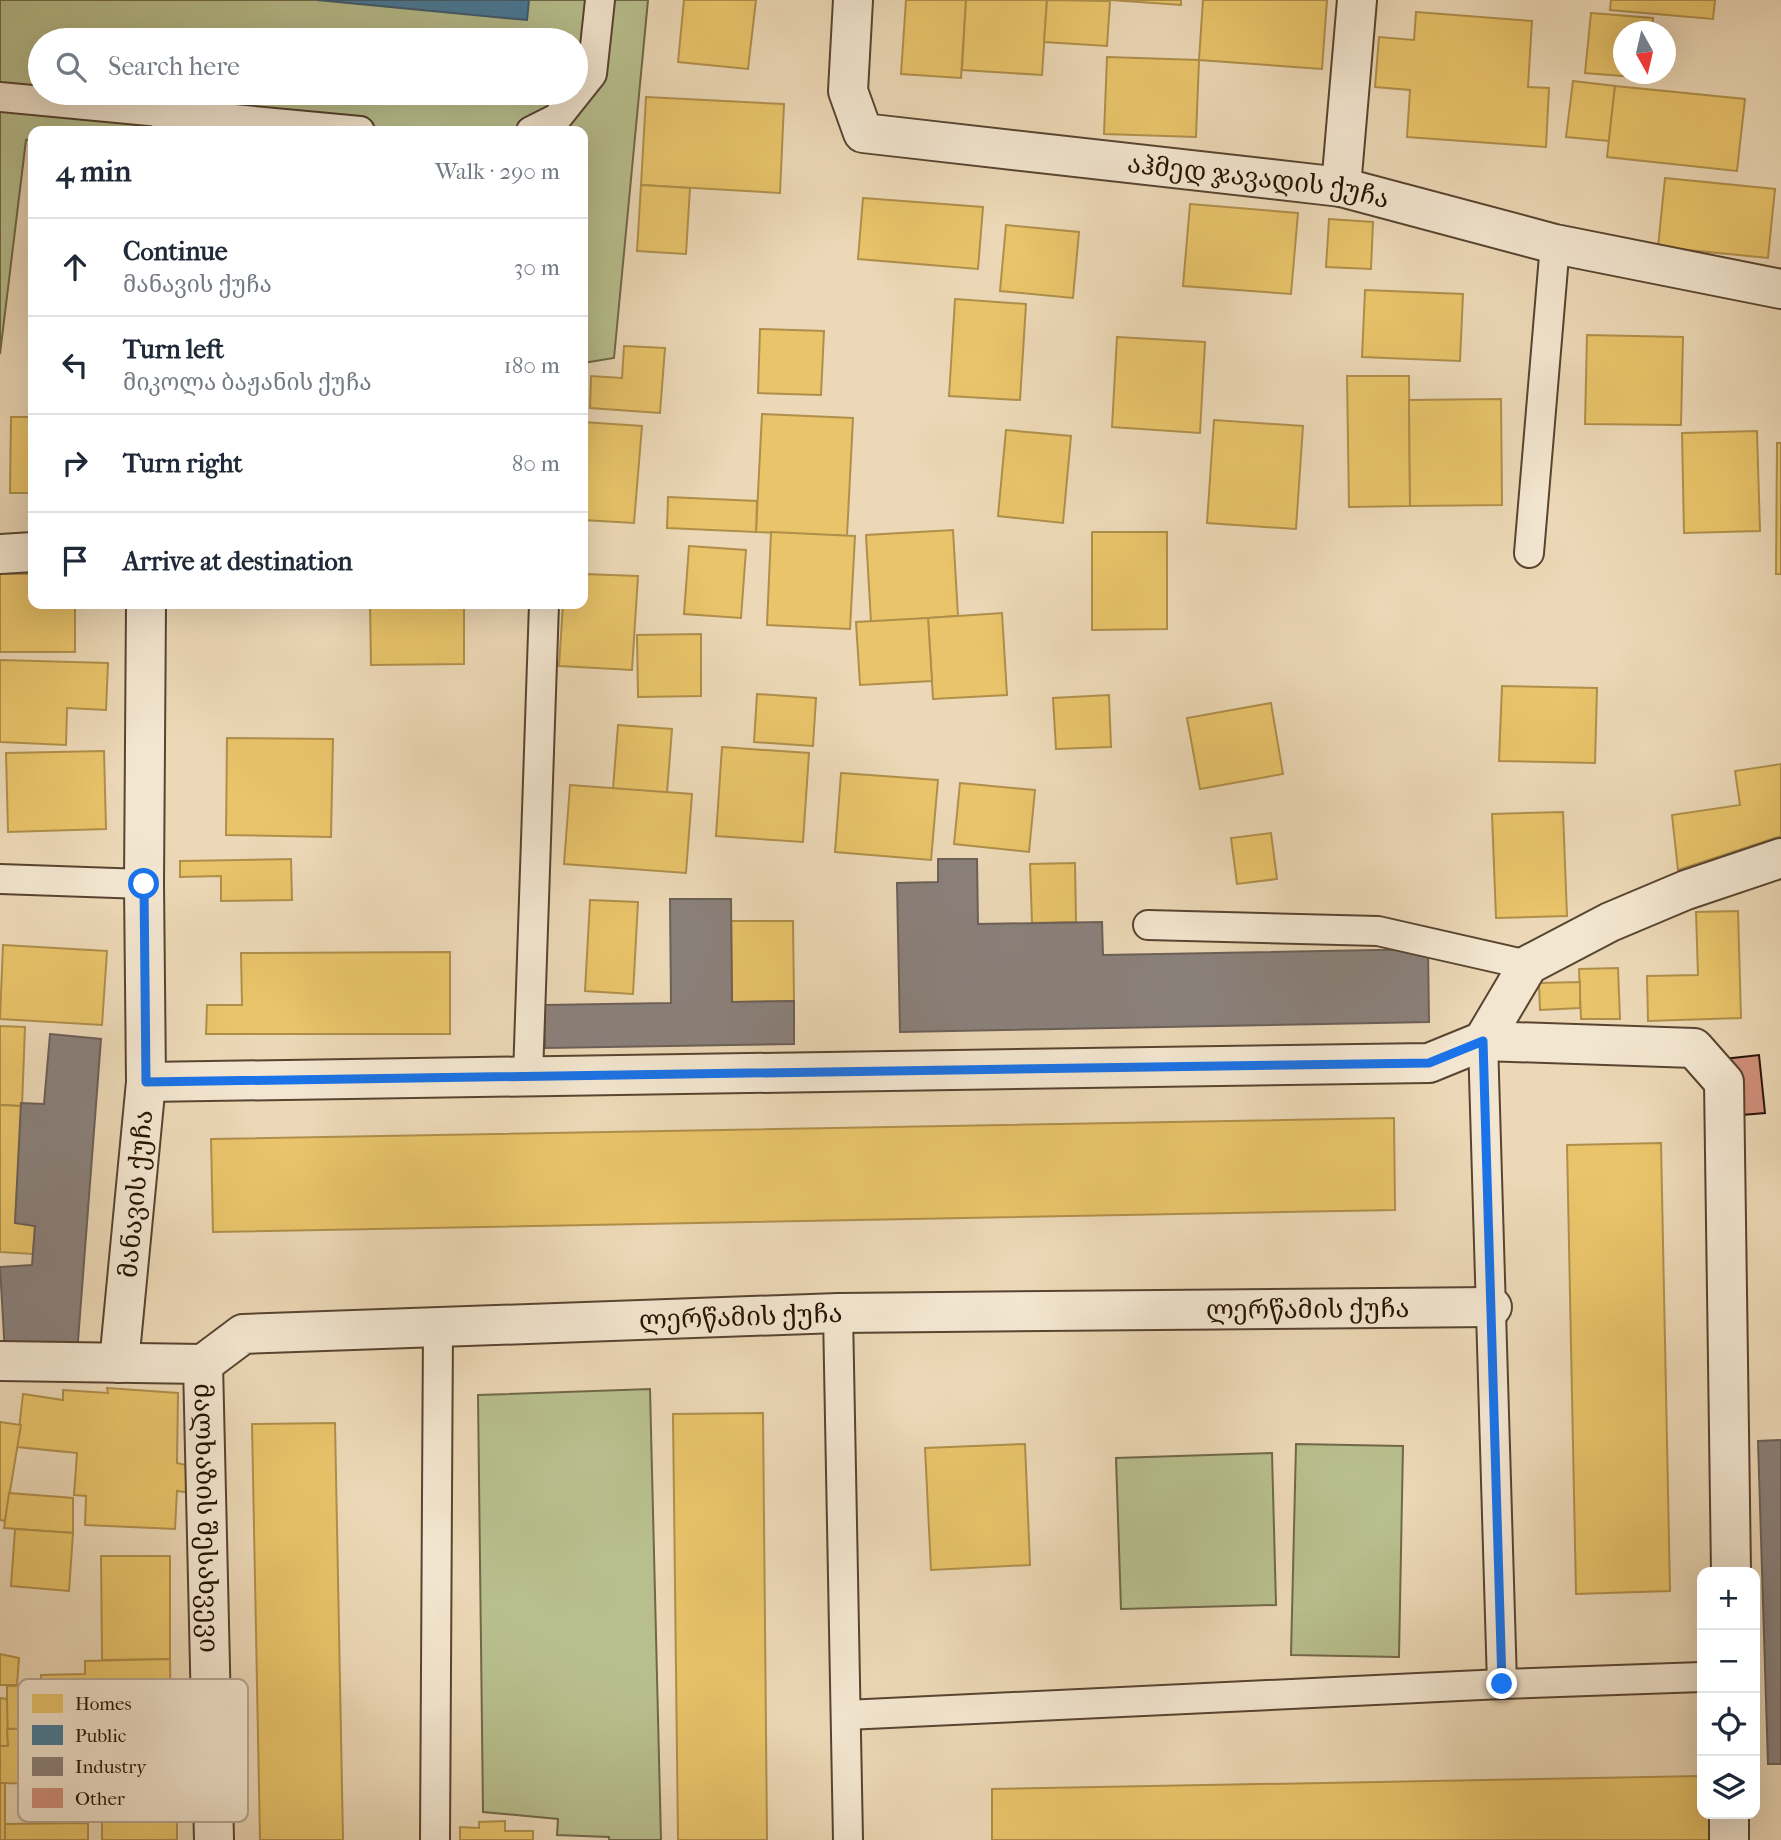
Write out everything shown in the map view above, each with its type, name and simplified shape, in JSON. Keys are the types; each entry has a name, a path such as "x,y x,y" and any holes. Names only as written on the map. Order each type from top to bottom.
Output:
{"street":[{"name":"აჰმედ ჯავადის ქუჩა","path":"853,0 848,91 863,133 1341,187 1555,244 1781,289"},
{"path":"1341,187 1357,0"},
{"path":"0,554 28,552"},
{"name":"მანავის ქუჩა","path":"119,1363 146,1082 146,609"},
{"path":"1483,1041 1528,965 1610,922 1686,890 1781,859"},
{"path":"146,1082 1429,1063 1483,1041 1694,1048 1724,1082 1731,1567"},
{"name":"ლერწამის ქუჩა","path":"204,1364 243,1334 838,1313 1492,1307"},
{"path":"0,1361 204,1364"},
{"name":"მალხაზის შესახვევი","path":"204,1364 211,1679"},
{"path":"1729,1819 1729,1840"},
{"name":"მალხაზის შესახვევი","path":"214,1822 214,1840"}],"lane":[{"path":"588,79 592,74 600,0"},
{"path":"0,97 28,101"},
{"path":"55,105 172,122 256,126"},
{"path":"540,126 557,117 567,105"},
{"path":"1529,553 1555,244"},
{"path":"528,1076 544,609"},
{"path":"0,879 144,884"},
{"path":"1148,925 1378,931 1528,965"},
{"path":"1483,1041 1502,1684"},
{"path":"838,1313 848,1840"},
{"path":"435,1840 438,1327"},
{"path":"846,1715 1697,1677"}],"green space":[{"path":"0,0 648,0 614,358 588,362 588,126 28,126 0,354"},
{"path":"650,1389 661,1840 609,1840 609,1837 557,1835 558,1819 483,1812 478,1395"},
{"path":"1296,1444 1403,1446 1399,1657 1291,1655"},
{"path":"1272,1453 1276,1605 1121,1609 1116,1458"}],"building: Homes":[{"path":"684,0 756,0 748,69 678,62"},
{"path":"906,0 966,0 961,78 901,74"},
{"path":"966,0 1047,0 1042,75 962,70"},
{"path":"1047,0 1110,1 1107,46 1044,42"},
{"path":"1110,0 1181,0 1181,5"},
{"path":"1203,0 1327,0 1322,69 1199,60"},
{"path":"1611,0 1715,0 1713,19 1610,10"},
{"path":"1416,12 1532,21 1528,87 1549,88 1546,147 1407,137 1410,90 1375,87 1379,37 1414,40"},
{"path":"1591,13 1653,18 1653,21 1613,21 1613,75 1585,73"},
{"path":"1107,57 1199,60 1196,137 1104,134"},
{"path":"1573,81 1615,86 1609,141 1566,137"},
{"path":"1615,86 1745,99 1737,171 1607,157"},
{"path":"646,97 784,104 780,193 641,185"},
{"path":"1665,178 1775,189 1768,258 1658,247"},
{"path":"641,185 690,188 686,254 637,251"},
{"path":"863,198 983,207 978,269 858,259"},
{"path":"1190,204 1298,213 1291,294 1183,286"},
{"path":"1329,219 1373,222 1371,269 1326,267"},
{"path":"1006,225 1079,232 1073,298 1000,291"},
{"path":"1365,290 1463,294 1460,361 1362,357"},
{"path":"955,299 1026,304 1020,400 949,396"},
{"path":"760,329 824,331 821,395 758,393"},
{"path":"1587,335 1683,337 1681,425 1585,424"},
{"path":"1117,337 1205,342 1200,433 1112,427"},
{"path":"624,346 665,348 660,413 590,408 591,376 622,378"},
{"path":"1347,376 1409,376 1410,506 1349,507"},
{"path":"1501,399 1502,505 1410,506 1409,400"},
{"path":"762,414 853,418 847,536 756,532"},
{"path":"11,417 28,417 28,493 10,493"},
{"path":"1214,420 1303,426 1296,529 1207,523"},
{"path":"588,422 642,426 634,523 588,520"},
{"path":"1006,430 1071,436 1063,523 998,516"},
{"path":"1757,431 1760,531 1684,533 1682,433"},
{"path":"1777,443 1781,443 1781,574 1776,574"},
{"path":"668,497 757,501 756,532 667,528"},
{"path":"953,530 958,616 871,622 866,535"},
{"path":"771,532 855,536 850,629 767,625"},
{"path":"1092,532 1167,532 1167,629 1092,630"},
{"path":"689,546 746,550 741,618 684,614"},
{"path":"0,574 28,574 28,609 75,609 75,652 0,652"},
{"path":"588,574 638,576 632,670 559,666 563,609 588,609"},
{"path":"370,609 464,609 464,664 371,665"},
{"path":"1002,613 1007,695 933,699 928,618"},
{"path":"928,618 932,681 860,685 856,622"},
{"path":"701,634 701,696 638,697 637,635"},
{"path":"0,660 108,663 106,710 67,708 66,745 0,742"},
{"path":"1502,686 1597,688 1595,763 1499,761"},
{"path":"757,694 816,698 813,746 754,742"},
{"path":"1109,695 1111,747 1056,749 1053,698"},
{"path":"1271,703 1283,774 1200,789 1187,718"},
{"path":"618,725 672,729 667,793 613,789"},
{"path":"227,738 333,739 331,837 226,835"},
{"path":"722,747 809,753 803,842 716,836"},
{"path":"104,751 106,829 8,832 6,753"},
{"path":"1781,764 1781,836 1678,870 1672,815 1740,805 1735,771"},
{"path":"841,773 938,780 931,860 835,852"},
{"path":"960,783 1035,790 1029,852 954,844"},
{"path":"570,785 692,794 686,873 564,864"},
{"path":"1563,812 1567,916 1496,918 1492,814"},
{"path":"1271,833 1277,879 1237,884 1231,838"},
{"path":"291,859 292,900 221,901 221,876 180,877 180,861"},
{"path":"1075,863 1076,922 1032,923 1030,864"},
{"path":"590,900 638,902 633,994 585,991"},
{"path":"1738,911 1741,1018 1648,1021 1647,976 1698,975 1696,912"},
{"path":"731,921 793,921 794,1001 732,1002"},
{"path":"3,945 107,951 102,1025 0,1019"},
{"path":"450,952 450,1034 206,1034 207,1005 242,1005 241,953"},
{"path":"1618,968 1620,1019 1581,1019 1579,969"},
{"path":"1580,982 1580,1008 1540,1010 1539,983"},
{"path":"0,1026 25,1027 22,1106 0,1105"},
{"path":"0,1105 22,1106 15,1223 35,1226 33,1254 0,1252"},
{"path":"1394,1118 1395,1210 213,1232 211,1139"},
{"path":"1661,1143 1670,1591 1576,1594 1567,1145"},
{"path":"107,1388 178,1393 177,1463 190,1466 192,1493 177,1491 175,1529 85,1525 86,1496 74,1495 77,1453 17,1447 23,1394 63,1400 63,1390 108,1393"},
{"path":"763,1413 767,1840 678,1840 673,1414"},
{"path":"0,1422 21,1425 5,1521 0,1520"},
{"path":"335,1423 343,1840 260,1840 252,1424"},
{"path":"1025,1444 1030,1565 931,1570 925,1448"},
{"path":"9,1493 73,1498 73,1533 4,1528"},
{"path":"15,1529 73,1533 69,1591 11,1586"},
{"path":"101,1556 170,1556 170,1659 102,1660"},
{"path":"0,1654 19,1658 17,1685 0,1685"},
{"path":"170,1659 170,1679 41,1679 41,1675 85,1674 85,1661"},
{"path":"7,1686 18,1686 18,1729 7,1729"},
{"path":"0,1698 7,1699 8,1746 0,1746"},
{"path":"7,1729 18,1729 18,1783 0,1783 0,1746 8,1746"},
{"path":"1697,1776 1697,1819 1711,1819 1711,1840 992,1840 992,1789"},
{"path":"0,1783 5,1783 5,1840 0,1840"},
{"path":"505,1821 505,1831 533,1831 533,1840 460,1840 460,1827 479,1828 479,1822"},
{"path":"102,1822 177,1822 177,1840 102,1840"},
{"path":"88,1823 88,1840 5,1840 5,1824"}],"building: Public":[{"path":"317,0 529,0 527,20"}],"building: Industry":[{"path":"938,859 977,859 978,924 1102,922 1103,955 1428,949 1429,1022 900,1032 897,883 938,882"},
{"path":"670,899 731,899 732,1002 794,1001 794,1044 545,1048 544,1005 671,1003"},
{"path":"50,1034 101,1039 77,1354 5,1354 0,1267 32,1265 35,1226 15,1223 21,1103 44,1104"},
{"path":"1781,1440 1781,1764 1768,1764 1758,1441"}],"building: Other":[{"path":"1759,1055 1765,1113 1730,1116 1724,1059"}],"route":[{"path":"144,884 146,1082 1429,1063 1483,1041 1502,1684"}]}
